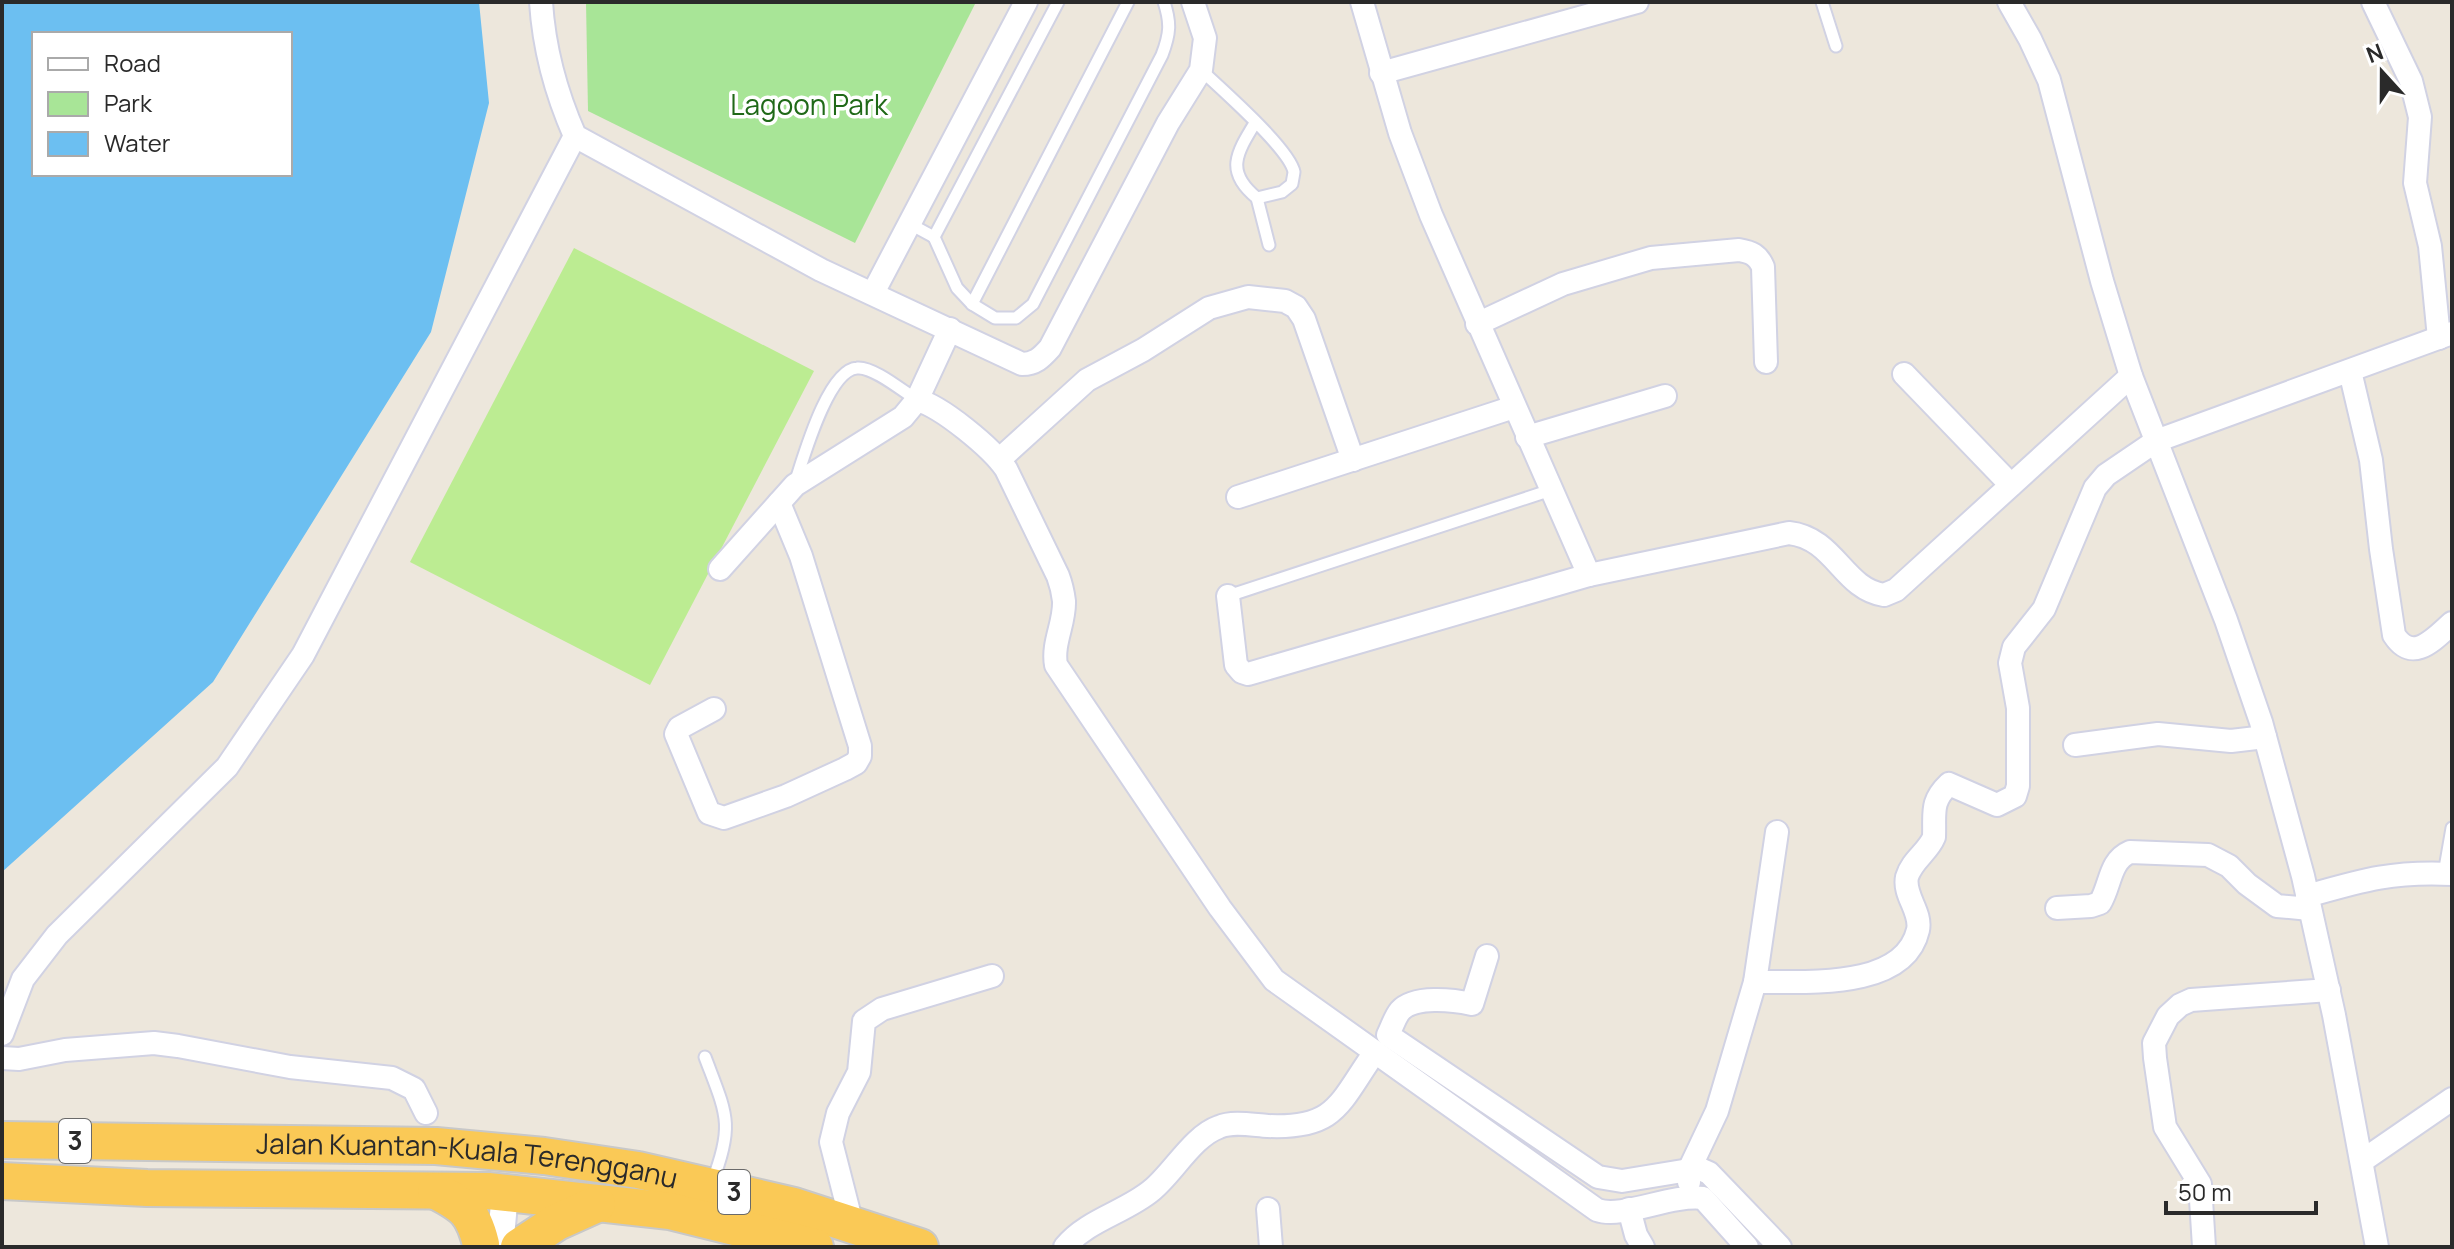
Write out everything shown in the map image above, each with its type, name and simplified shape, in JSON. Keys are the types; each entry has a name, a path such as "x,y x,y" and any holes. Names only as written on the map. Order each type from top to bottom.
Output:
{"highway":[{"name":"Jalan Kuantan-Kuala Terengganu","path":"2,1140 450,1148 544,1156 638,1170 794,1206 920,1247"},
{"path":"450,1148 497,1188 544,1156"},
{"name":"Jalan Kuantan-Kuala Terengganu","path":"2,1181 147,1188 436,1191 497,1188 670,1211 815,1247"},
{"path":"436,1191 463,1205 476,1221 487,1246"},
{"path":"519,1247 557,1222 598,1203"}],"street":[{"path":"2,1034 12,980 227,767 303,655 543,198 570,144 543,30 541,2"},
{"path":"873,293 1026,2"},
{"path":"570,144 873,293 947,336 1022,364 1031,364 1050,348 1168,123 1201,70 1205,38 1193,2"},
{"path":"1362,2 1400,133 1431,215 1589,575"},
{"path":"1381,73 1637,2"},
{"path":"2009,2 2030,39 2053,94 2102,281 2131,376 2226,620 2265,737 2329,990 2377,1247"},
{"path":"1755,982 1857,977 1887,970 1907,953 1915,941 1920,922 1907,878 1917,856 1934,837 1933,809 1942,790 1952,784 1997,805 2015,796 2018,786 2018,708 2010,663 2014,647 2044,609 2095,488 2106,475 2156,441 2446,335 2415,183 2420,117 2411,81 2373,2"},
{"path":"1477,324 1563,284 1651,258 1739,250 1751,252 1763,267 1766,362"},
{"path":"1000,459 1087,380 1143,350 1209,308 1248,297 1285,301 1296,307 1304,319 1353,460"},
{"path":"720,569 795,485 903,417 917,400 947,336"},
{"path":"2350,371 2371,460 2394,635 2400,644 2409,649 2421,648 2452,623"},
{"path":"1904,374 2011,485"},
{"path":"1228,596 1236,665 1248,674 1589,575 1789,533 1814,540 1863,588 1884,595 1896,590 2131,376"},
{"path":"1527,437 1665,396"},
{"path":"917,400 960,425 1000,459 1017,487 1062,590 1064,604 1056,640 1056,665 1263,969 1282,987 1597,1210 1605,1213 1698,1197 1707,1201 1747,1247"},
{"path":"1238,497 1514,407"},
{"path":"714,709 679,728 676,734 709,813 715,817 724,818 786,796 845,769 856,763 860,756 860,746 801,556 779,503"},
{"path":"2075,745 2158,734 2215,741 2265,737"},
{"path":"1688,1198 1689,1170 1717,1111 1755,982 1777,832"},
{"path":"2057,908 2100,903 2115,864 2130,852 2208,855 2229,866 2277,906 2306,892 2448,861"},
{"path":"1487,956 1472,1004 1420,1002 1409,1005 1401,1011 1388,1035 1598,1177 1622,1181 1689,1170 1700,1169 1709,1173 1780,1247"},
{"path":"852,1224 831,1142 838,1113 859,1072 864,1021 882,1009 992,976"},
{"path":"2204,1247 2200,1184 2165,1127 2154,1043 2168,1016 2191,1000 2329,990"},
{"path":"2,1058 19,1059 65,1050 154,1043 178,1046 290,1067 392,1078 414,1089 426,1113"},
{"path":"1065,1247 1079,1233 1154,1189 1214,1128 1227,1124 1295,1127 1314,1123 1331,1114 1375,1052"},
{"path":"2362,1161 2452,1099"},
{"path":"487,1246 497,1188"},
{"path":"1268,1209 1271,1247"},
{"path":"1629,1209 1643,1247"}],"lane":[{"path":"934,237 1058,2"},
{"path":"972,304 1128,2"},
{"path":"910,224 934,237 957,288 972,304 995,318 1016,318 1033,304 1162,55 1170,19 1164,2"},
{"path":"1822,2 1836,46"},
{"path":"1201,70 1288,157 1294,172 1292,184 1282,192 1257,198"},
{"path":"1255,123 1236,163 1236,176 1244,188 1257,198 1269,245"},
{"path":"795,485 810,437 836,382 849,370 859,367 871,371 917,400"},
{"path":"1228,596 1551,490"},
{"path":"2448,861 2452,828"},
{"path":"705,1057 726,1114 727,1134 710,1186"}],"green space":[{"name":"Lagoon Park","path":"586,2 976,2 855,243 588,111"},
{"path":"574,248 814,371 650,685 410,562"}],"water":[{"path":"2,2 479,2 489,103 431,332 213,682 2,872"}]}
